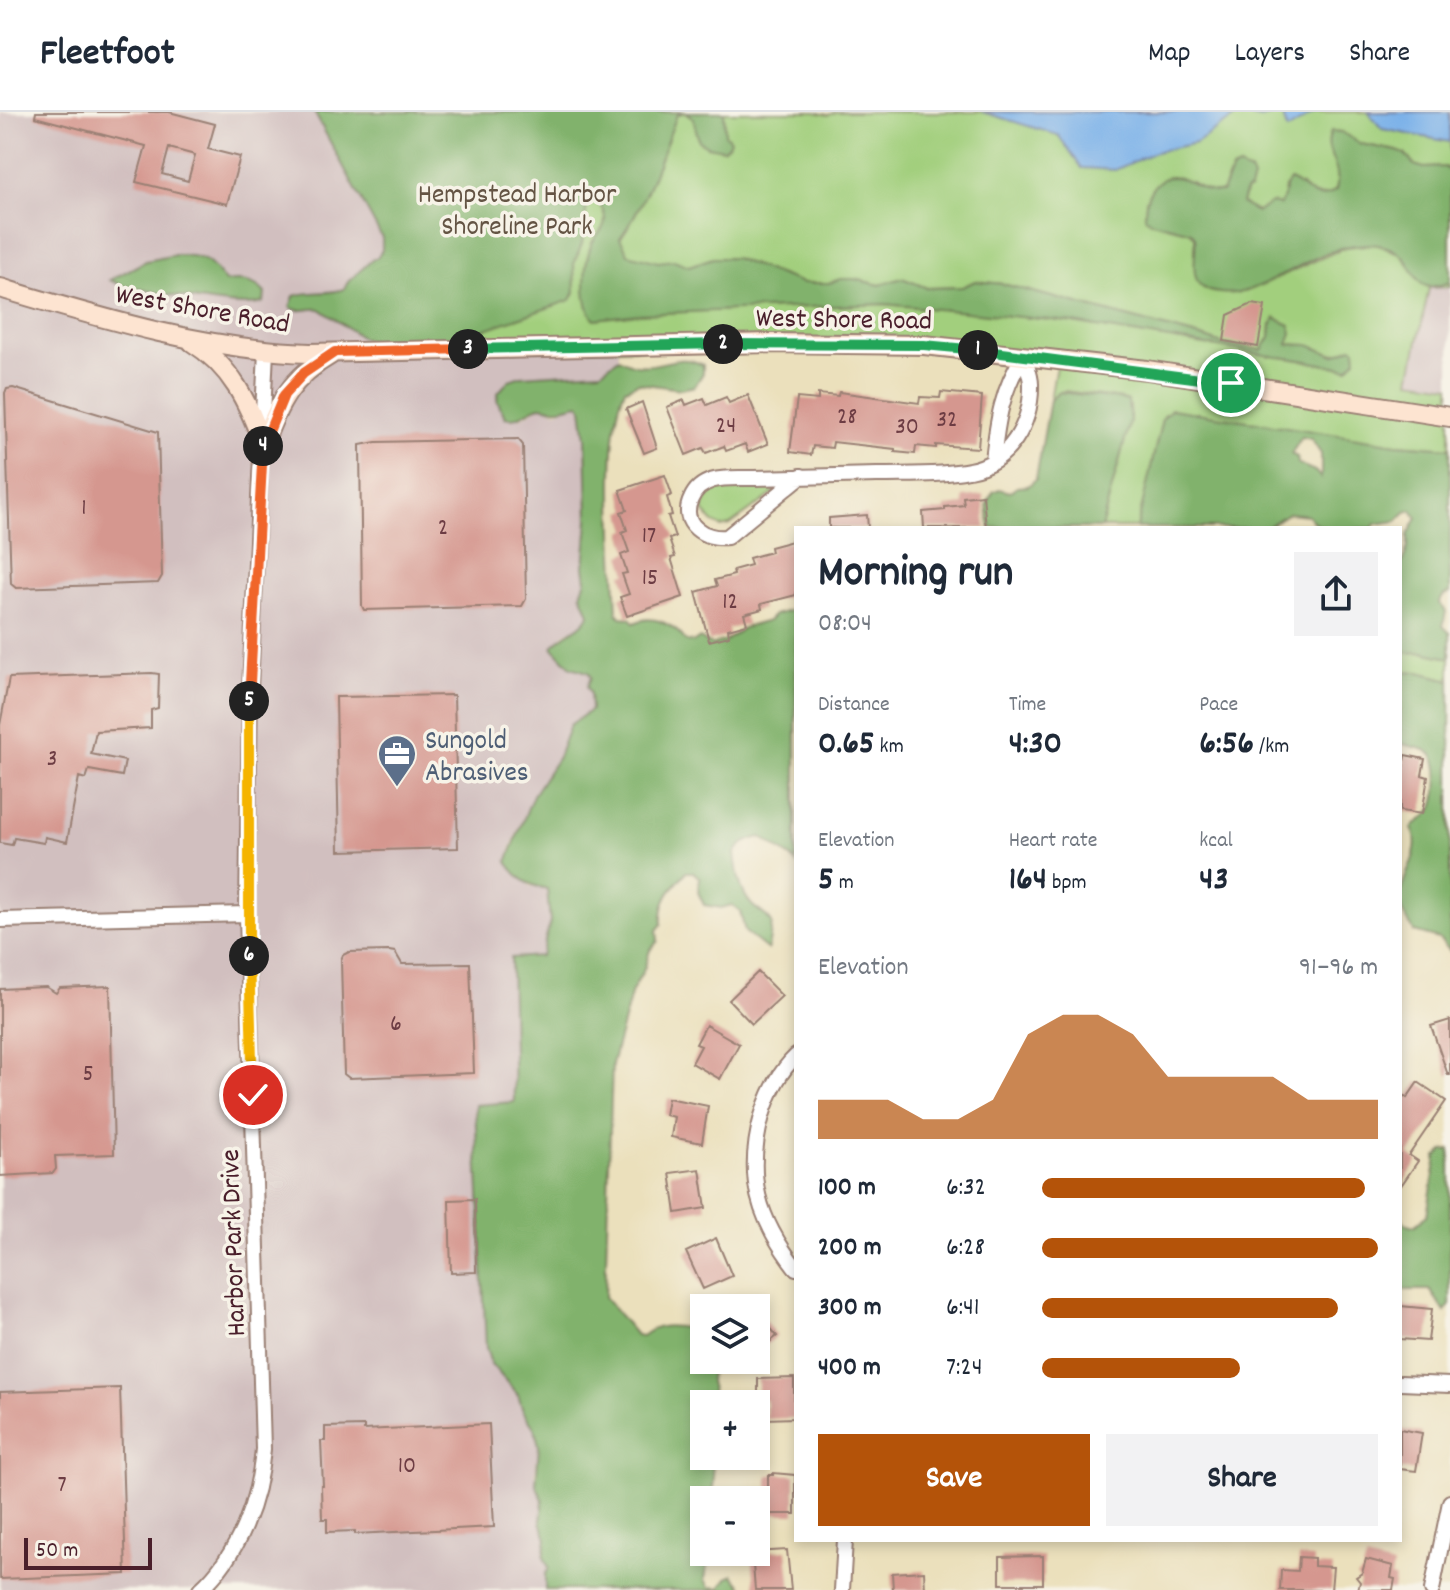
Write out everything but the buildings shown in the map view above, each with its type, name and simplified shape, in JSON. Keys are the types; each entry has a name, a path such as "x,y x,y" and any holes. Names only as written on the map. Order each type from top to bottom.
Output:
{"main road":[{"name":"West Shore Road","path":"0,288 129,324 266,351 771,343 924,345 1147,370 1450,417"},
{"path":"182,336 209,352 232,378 253,416 263,444"},
{"path":"263,444 284,395 304,373 335,352"}],"street":[{"name":"Harbor Park Drive","path":"200,1590 223,1563 247,1521 259,1483 263,1449 247,914 250,688 266,351"},
{"path":"993,461 1009,378 1024,355"},
{"path":"801,476 727,537 713,539 698,531 689,520 687,506 693,494 710,480 801,476 949,473 970,470 993,461 1007,451 1020,434 1026,415 1031,381 1024,355"},
{"path":"0,920 247,914"},
{"path":"794,1059 773,1087 759,1129 754,1159 756,1192 761,1209 780,1248 794,1266"},
{"path":"1402,1383 1450,1385"},
{"path":"1432,1590 1450,1502"},
{"path":"842,1590 845,1542"}],"shaded area":[{"path":"0,112 314,112 382,238 619,346 619,358 601,371 570,375 549,373 537,377 529,375 520,418 541,406 557,411 577,404 581,404 582,408 588,520 584,567 586,580 581,594 589,614 586,622 564,634 552,647 576,669 588,672 591,677 591,710 565,737 558,757 533,795 511,847 507,862 530,886 547,889 550,922 542,956 511,958 514,1102 475,1105 491,1364 518,1395 523,1411 535,1429 539,1446 536,1484 543,1500 541,1522 547,1539 544,1557 549,1568 545,1590 0,1590"},
{"path":"1429,287 1450,287 1450,417 1404,410"}],"green space":[{"name":"Hempstead Harbor Shoreline Park","path":"314,112 684,112 677,115 645,194 620,238 628,254 658,262 674,260 689,266 713,258 734,258 802,283 854,279 880,285 902,278 927,288 962,287 975,281 1003,284 1225,345 1262,350 1270,337 1275,318 1290,325 1292,333 1288,344 1309,345 1334,355 1352,347 1356,359 1348,368 1339,367 1061,321 884,304 641,314 595,319 585,293 586,270 590,249 605,219 598,202 588,196 582,244 574,264 575,292 571,300 421,351 385,346 364,339 320,309 297,310 290,307 294,296 344,289 382,250 382,238"},
{"path":"659,112 620,239 645,194 677,115 684,112 693,118 700,141 725,134 724,112 815,112 828,115 836,112 1450,112 1450,172 1445,167 1414,165 1405,154 1361,144 1341,132 1331,131 1331,157 1339,171 1336,190 1331,193 1317,195 1301,185 1285,187 1280,205 1252,210 1242,204 1245,191 1239,167 1232,170 1222,192 1206,192 1192,182 1146,200 1145,217 1190,232 1195,237 1195,263 1245,292 1346,247 1376,244 1404,255 1414,273 1429,287 1450,282 1450,287 1429,288 1410,380 1450,386 1450,448 1165,414 1137,526 1102,526 1130,421 1130,406 1121,399 1065,391 1050,400 1057,360 924,345 421,351 544,308 430,297","holes":["713,258 734,258 802,283 854,279 880,285 902,278 927,288 963,287 975,281 1003,284 1225,345 1262,350 1270,337 1271,325 1287,344 1335,353 1348,348 1348,368 1061,321 973,311 884,304 678,312 680,263 689,266"]},
{"path":"686,112 724,112 725,134 730,140 728,145 723,149 699,141 693,118"},
{"path":"1331,131 1341,132 1361,144 1405,154 1414,165 1445,167 1450,172 1450,282 1426,286 1417,279 1399,253 1378,245 1361,244 1327,253 1246,291 1215,292 1204,288 1197,280 1195,237 1191,232 1152,222 1145,217 1146,202 1158,182 1174,177 1206,190 1222,192 1232,170 1239,167 1250,172 1253,179 1250,189 1245,191 1242,204 1257,212 1271,203 1280,205 1290,180 1317,196 1328,194 1336,190 1337,181 1329,146"},
{"path":"175,255 205,260 225,282 251,283 265,293 264,302 237,305 196,300 123,286 110,280 146,261"},
{"path":"619,358 642,366 681,360 703,365 703,373 695,386 681,389 638,383 625,389 618,410 612,466 617,613 634,623 649,619 663,622 686,641 694,642 700,638 711,645 727,640 743,628 794,610 794,861 761,837 746,842 735,853 744,894 772,923 768,950 745,932 740,911 732,905 721,908 704,905 698,892 700,878 693,872 686,872 665,902 662,924 657,930 658,941 650,950 632,991 612,1064 605,1298 636,1335 642,1336 662,1327 690,1329 690,1374 710,1374 712,1390 690,1390 690,1470 713,1470 714,1480 713,1486 690,1486 690,1566 707,1566 705,1580 710,1587 720,1588 733,1575 745,1590 545,1590 545,1575 549,1568 544,1557 547,1539 541,1522 543,1500 536,1484 539,1446 535,1429 523,1411 518,1395 491,1364 486,1348 475,1105 514,1102 511,958 541,956 550,922 547,889 524,880 507,862 533,795 558,757 570,725 591,710 587,687 591,677 588,672 571,667 552,647 583,623 589,614 581,594 586,580 584,567 588,520 582,408 580,404 558,408 541,406 519,416 505,417 497,400 498,393 509,380 521,376 601,371"},
{"path":"1060,392 1128,401 1130,421 1102,526 990,526 987,504 993,492 999,489 1010,492 1017,487 1028,486 1036,479 1050,400"},
{"path":"1171,409 1397,444 1450,448 1450,593 1444,595 1439,603 1446,611 1443,626 1450,633 1450,658 1422,652 1402,653 1402,563 1408,547 1408,535 1417,518 1412,510 1397,521 1374,526 1320,526 1308,515 1288,513 1269,526 1137,526 1162,419","holes":["1302,437 1311,439 1321,454 1321,478 1315,471 1298,464 1297,457 1291,454"]},
{"path":"787,484 730,525 721,527 703,511 706,500 724,488"},
{"path":"1422,652 1450,658 1450,680 1402,671 1402,653"},
{"path":"1402,671 1450,680 1450,951 1439,939 1414,932 1402,910 1402,888 1415,847 1412,829 1429,814 1436,793 1437,767 1431,754 1402,744"},
{"path":"1450,1150 1450,1305 1445,1312 1430,1290 1402,1290 1402,1218 1414,1226 1427,1215 1437,1157 1443,1151"}],"water":[{"path":"982,112 1316,112 1287,130 1282,113 1261,119 1239,114 1196,143 1155,152 1115,170 1082,168 1058,135"},
{"path":"1368,112 1450,112 1450,142 1382,129"}],"place":[{"name":"Sungold Abrasives","path":"397,788"}],"route":[{"path":"253,1095 247,914 250,688 263,444 284,395 316,363 335,352 771,343 924,345 1085,362 1231,383"}]}
